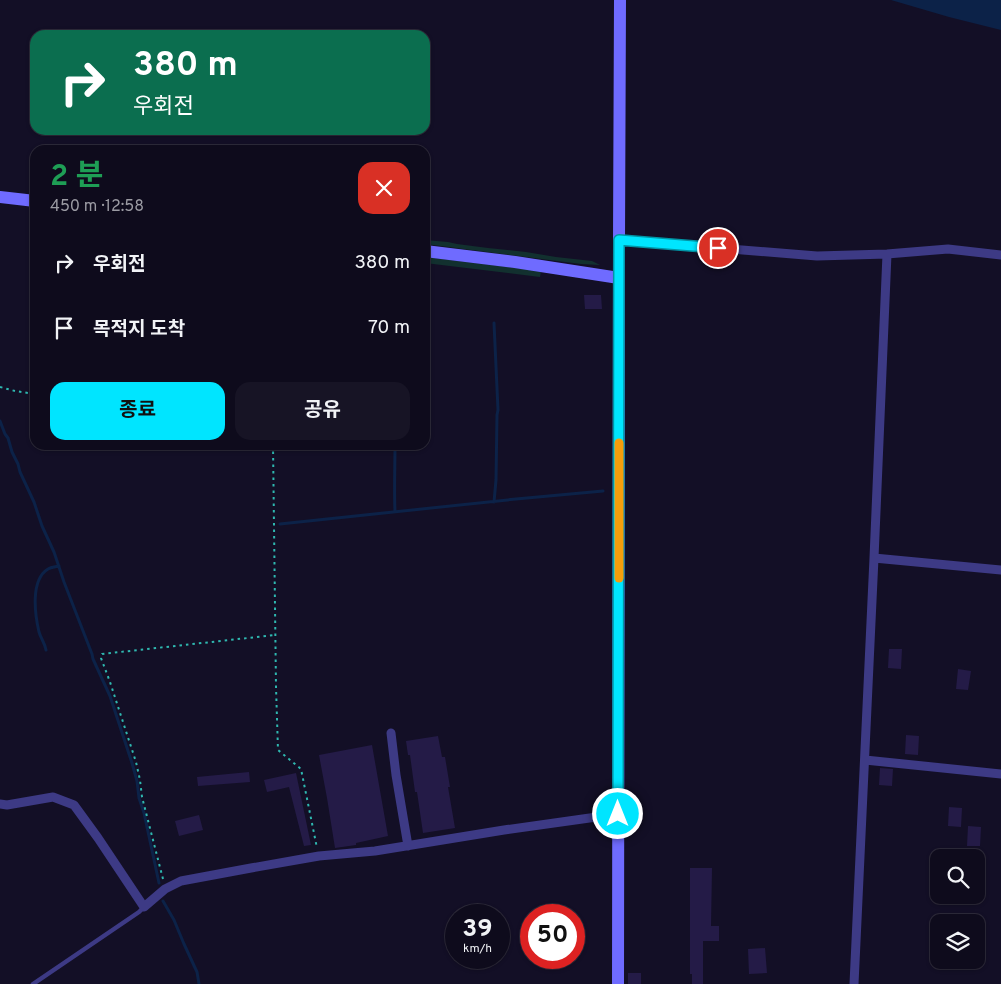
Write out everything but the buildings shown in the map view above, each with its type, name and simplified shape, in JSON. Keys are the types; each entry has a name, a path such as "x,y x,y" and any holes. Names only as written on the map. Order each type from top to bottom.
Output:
{"main road":[{"path":"618,984 620,0"},
{"path":"0,197 30,201"},
{"path":"430,252 619,278"}],"street":[{"path":"619,240 817,256 887,254 948,249 1001,255"},
{"path":"854,984 887,254"},
{"path":"874,558 1001,570"},
{"path":"391,732 408,846"},
{"path":"865,760 1001,774"},
{"path":"0,804 7,805 52,797 74,805 144,907 165,889 181,881 319,856 408,846 618,814"}],"lane":[{"path":"33,984 140,912 144,907"}],"path":[{"path":"0,386 30,393"},
{"path":"273,450 278,750 301,769 319,856"},
{"path":"165,889 142,797 136,762 101,658 102,654 275,635"}],"green space":[{"path":"430,240 592,261 600,265 430,245"},
{"path":"430,258 541,271 540,277 430,264"}],"water":[{"path":"891,0 1001,0 1001,30 949,17"}],"waterway":[{"path":"494,323 498,410 494,502"},
{"path":"0,421 54,552 93,659 110,696 137,781 139,798 159,883"},
{"path":"395,450 395,512"},
{"path":"280,524 603,491"},
{"path":"46,650 40,634 35,607 36,589 42,574 49,568 59,566"},
{"path":"163,901 174,920 197,972 199,984"}],"slow traffic":[{"path":"619,443 619,578"}],"route":[{"path":"618,814 619,240 718,248"}]}
